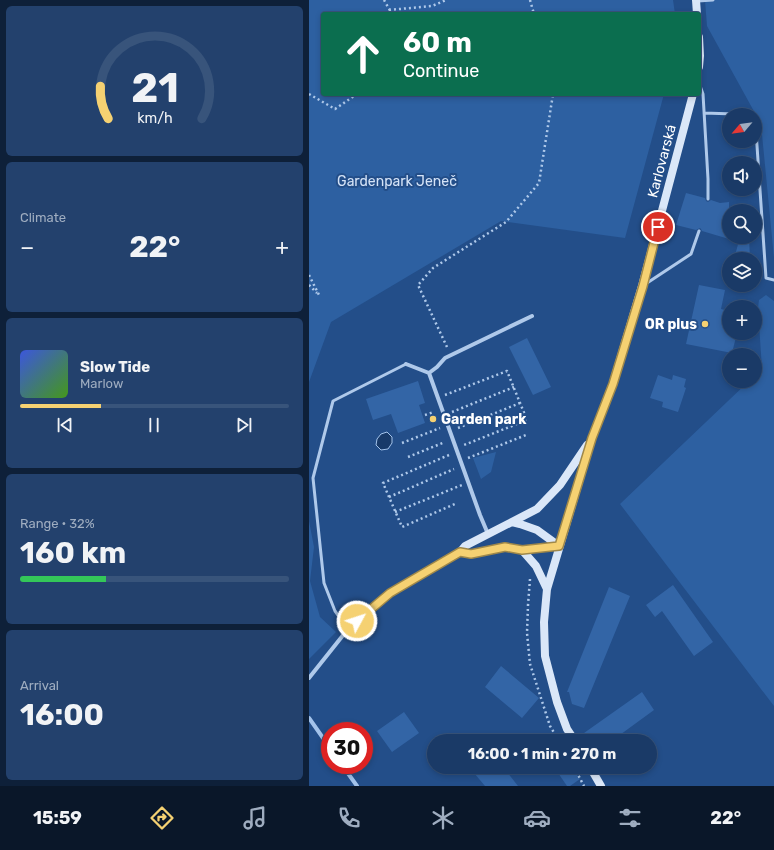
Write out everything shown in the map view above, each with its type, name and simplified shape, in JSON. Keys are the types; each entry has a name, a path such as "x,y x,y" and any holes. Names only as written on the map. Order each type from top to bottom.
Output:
{"main road":[{"path":"696,1 697,12"},
{"name":"Karlovarská","path":"570,734 557,702 545,656 544,622 547,589 592,438 613,384 643,286 692,96"},
{"path":"559,546 522,550 505,547 471,554 460,552 465,546 537,509 560,485 592,438"},
{"path":"512,522 537,530 559,546"},
{"path":"522,550 536,566 547,589"},
{"path":"594,774 601,786"}],"street":[{"path":"429,373 445,358 532,316"},
{"path":"405,364 429,373 468,483 488,534"},
{"path":"309,678 348,629 390,593 460,552"}],"lane":[{"path":"696,1 713,0"},
{"path":"701,88 703,94 708,199"},
{"path":"704,113 722,114"},
{"path":"757,148 766,278 774,280"},
{"path":"643,286 691,254 699,231"},
{"path":"348,629 335,611 324,582 313,478 333,401 405,364"}],"path":[{"path":"384,0 389,10 432,6 446,0"},
{"path":"530,0 533,12"},
{"path":"309,94 335,109 354,96"},
{"path":"451,355 418,285 433,268 506,222 539,183 553,96"},
{"path":"309,275 319,295 309,285"},
{"path":"438,397 507,371 527,420 383,483 402,527 455,504"},
{"path":"444,415 514,388"},
{"path":"450,431 520,403"},
{"path":"402,443 448,424"},
{"path":"389,497 461,463 526,435"},
{"path":"408,457 453,439"},
{"path":"395,512 468,483"},
{"path":"577,774 584,786"}],"green space":[{"name":"Gardenpark Jeneč","path":"309,0 673,0 675,12 321,12 321,96 663,96 625,238 501,221 331,322 309,382"},
{"path":"705,0 774,0 774,258 762,134 762,108 752,108 707,26"},
{"path":"766,295 774,301 774,706 620,504 742,388 762,388 762,348 761,348 760,340 762,340 762,300 759,300"},
{"path":"496,452 491,472 481,479 473,458"},
{"path":"309,521 314,547 310,581 320,617 336,632 309,659"}],"shaded area":[{"path":"387,432 392,437 392,443 388,449 381,450 376,445 377,439 381,434"}],"building":[{"path":"686,193 705,198 708,202 711,200 720,203 729,202 729,204 722,204 722,237 702,231 700,228 696,230 676,225"},
{"path":"738,244 749,244 750,252 736,252"},
{"path":"699,285 722,289 722,292 725,292 721,309 722,340 735,340 733,348 722,348 722,351 686,344"},
{"path":"527,338 551,387 533,395 509,347"},
{"path":"658,375 672,380 673,375 686,379 684,387 686,388 678,412 662,407 663,402 650,398"},
{"path":"418,381 425,403 419,405 425,423 398,433 391,414 373,420 366,399"},
{"path":"673,585 713,642 694,656 662,611 655,617 646,605"},
{"path":"609,587 630,596 584,708 572,704 569,692 567,692"},
{"path":"501,666 539,698 522,718 485,687"},
{"path":"642,692 654,710 621,734 584,733"},
{"path":"404,712 419,733 392,752 377,731"},
{"path":"475,774 509,774 518,786 485,786"},
{"path":"559,774 576,774 580,779 570,786 567,786"}],"waterway":[{"path":"309,718 321,735"},
{"path":"348,774 357,786"}],"place":[{"name":"OR plus","path":"705,324"},
{"name":"Garden park","path":"433,419"}],"route":[{"path":"357,621 390,593 460,552 471,554 505,547 522,550 559,546 592,438 613,384 643,286 658,227"}]}
